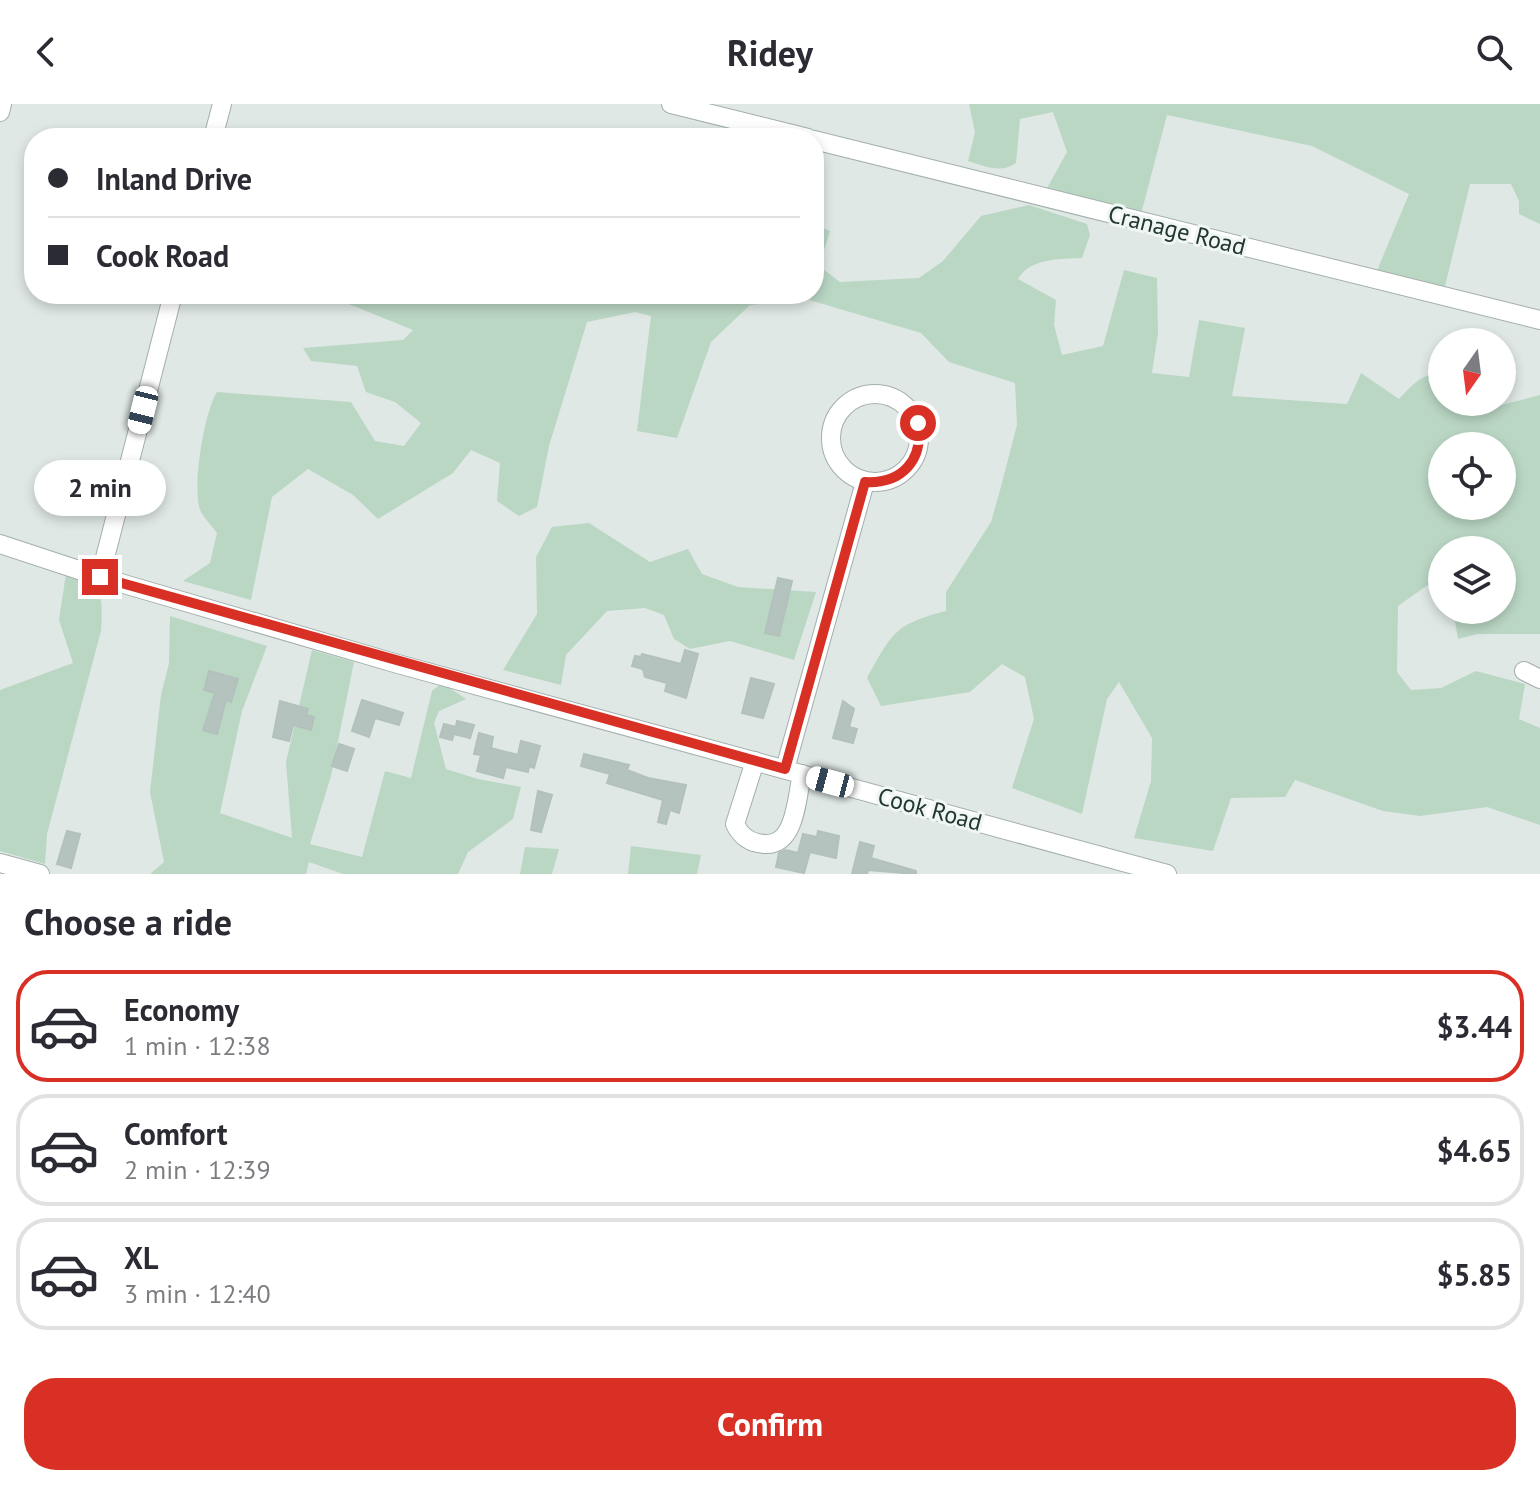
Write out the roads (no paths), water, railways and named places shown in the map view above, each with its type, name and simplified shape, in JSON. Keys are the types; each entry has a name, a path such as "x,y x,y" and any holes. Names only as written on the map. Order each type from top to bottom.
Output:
{"street":[{"path":"0,112 2,104"},
{"path":"216,128 222,104"},
{"path":"671,104 768,128"},
{"name":"Cranage Road","path":"824,142 1540,320"},
{"path":"100,577 170,304"},
{"path":"880,394 903,403 914,415 920,438 915,460 905,472 881,483 865,482 852,476 835,458 832,428 844,406 857,397 880,394"},
{"path":"755,761 735,824 748,840 759,844 780,841 789,832 793,772 865,482"},
{"name":"Cook Road","path":"0,544 100,577 1167,874"},
{"path":"0,863 40,874"}]}
